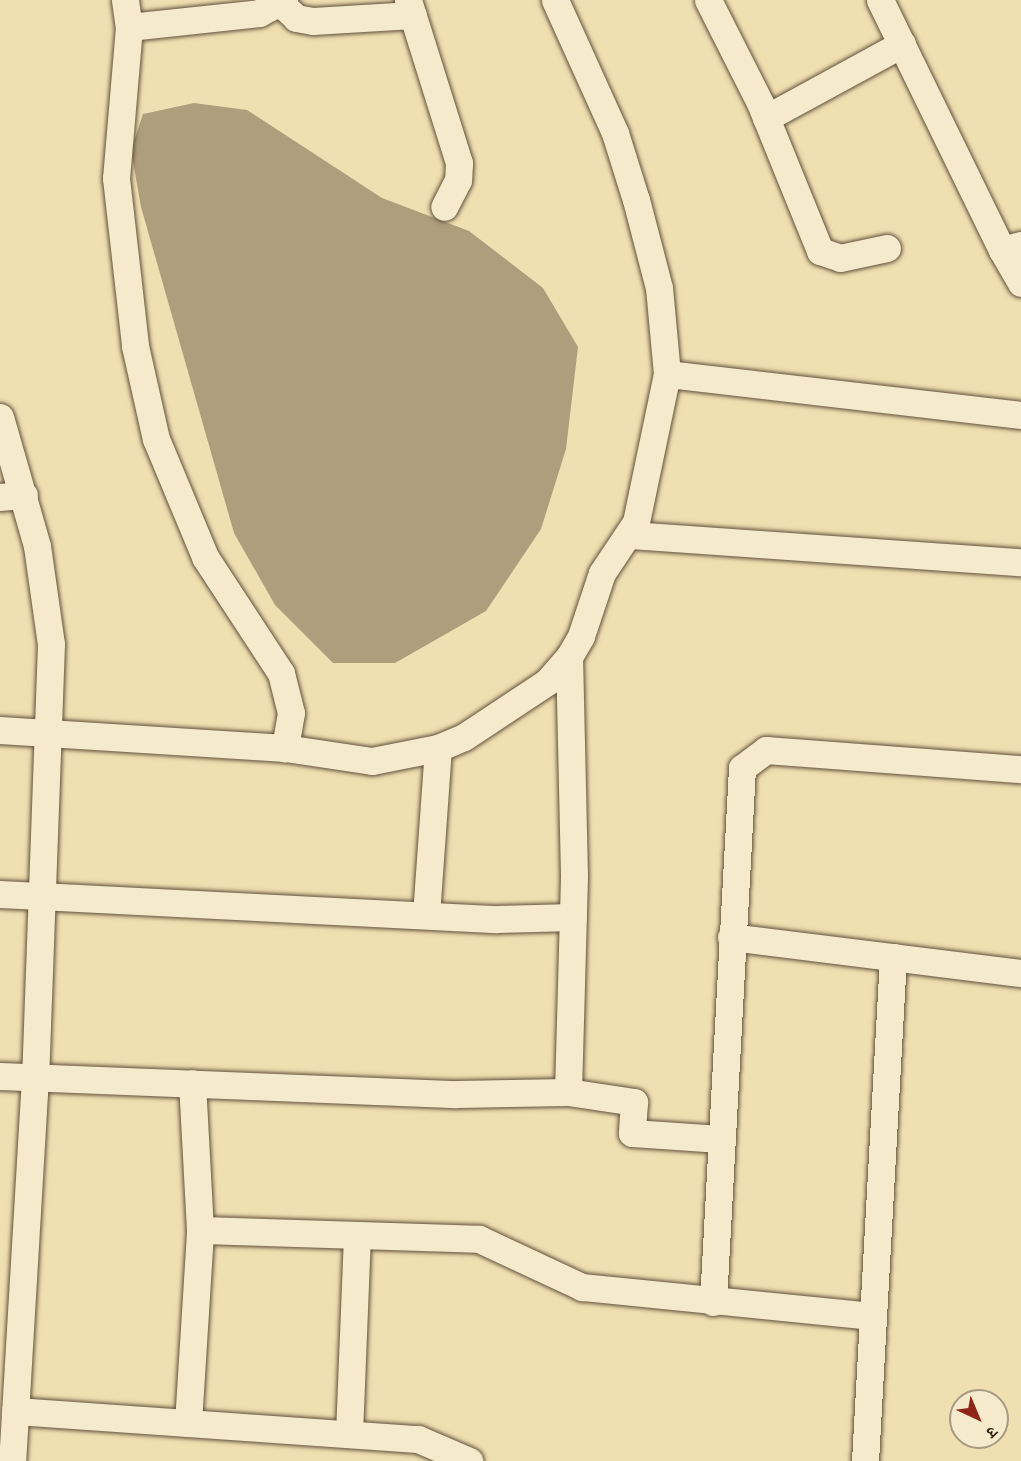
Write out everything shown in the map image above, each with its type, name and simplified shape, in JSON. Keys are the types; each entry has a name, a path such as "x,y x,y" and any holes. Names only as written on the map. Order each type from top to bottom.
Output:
{"street":[{"path":"125,0 129,27 116,178 135,346 156,438 205,557 281,673 291,713 285,748"},
{"path":"0,730 285,748 372,761 438,747 510,708 547,682 569,657 581,636 602,573 630,535 649,476 667,374 659,288 636,200 615,133 555,0"},
{"path":"708,0 766,118 819,251 840,258 887,248"},
{"path":"880,0 1011,247 1021,283"},
{"path":"129,27 259,13 280,1 296,18 313,21 410,7 459,163 458,180 444,207"},
{"path":"766,118 902,44"},
{"path":"667,374 1021,415"},
{"path":"0,417 12,496 50,632 44,894 12,1461"},
{"path":"630,535 1021,562"},
{"path":"568,1092 573,917 569,657"},
{"path":"426,915 438,747"},
{"path":"713,1302 738,785 742,768 753,755 766,750 1021,769"},
{"path":"0,894 44,894 426,915 573,917"},
{"path":"731,937 1021,973"},
{"path":"865,1461 893,957"},
{"path":"0,1076 457,1094 568,1092 634,1102 632,1133 721,1139"},
{"path":"188,1423 200,1230 192,1083"},
{"path":"200,1230 478,1239 503,1247 564,1283 713,1302 872,1316"},
{"path":"349,1434 357,1235"},
{"path":"15,1411 418,1439 469,1461"}],"shaded area":[{"path":"194,103 247,110 382,198 469,231 543,288 578,347 566,449 541,529 486,611 395,663 333,663 275,605 234,533 141,207 131,150 143,114"}]}
